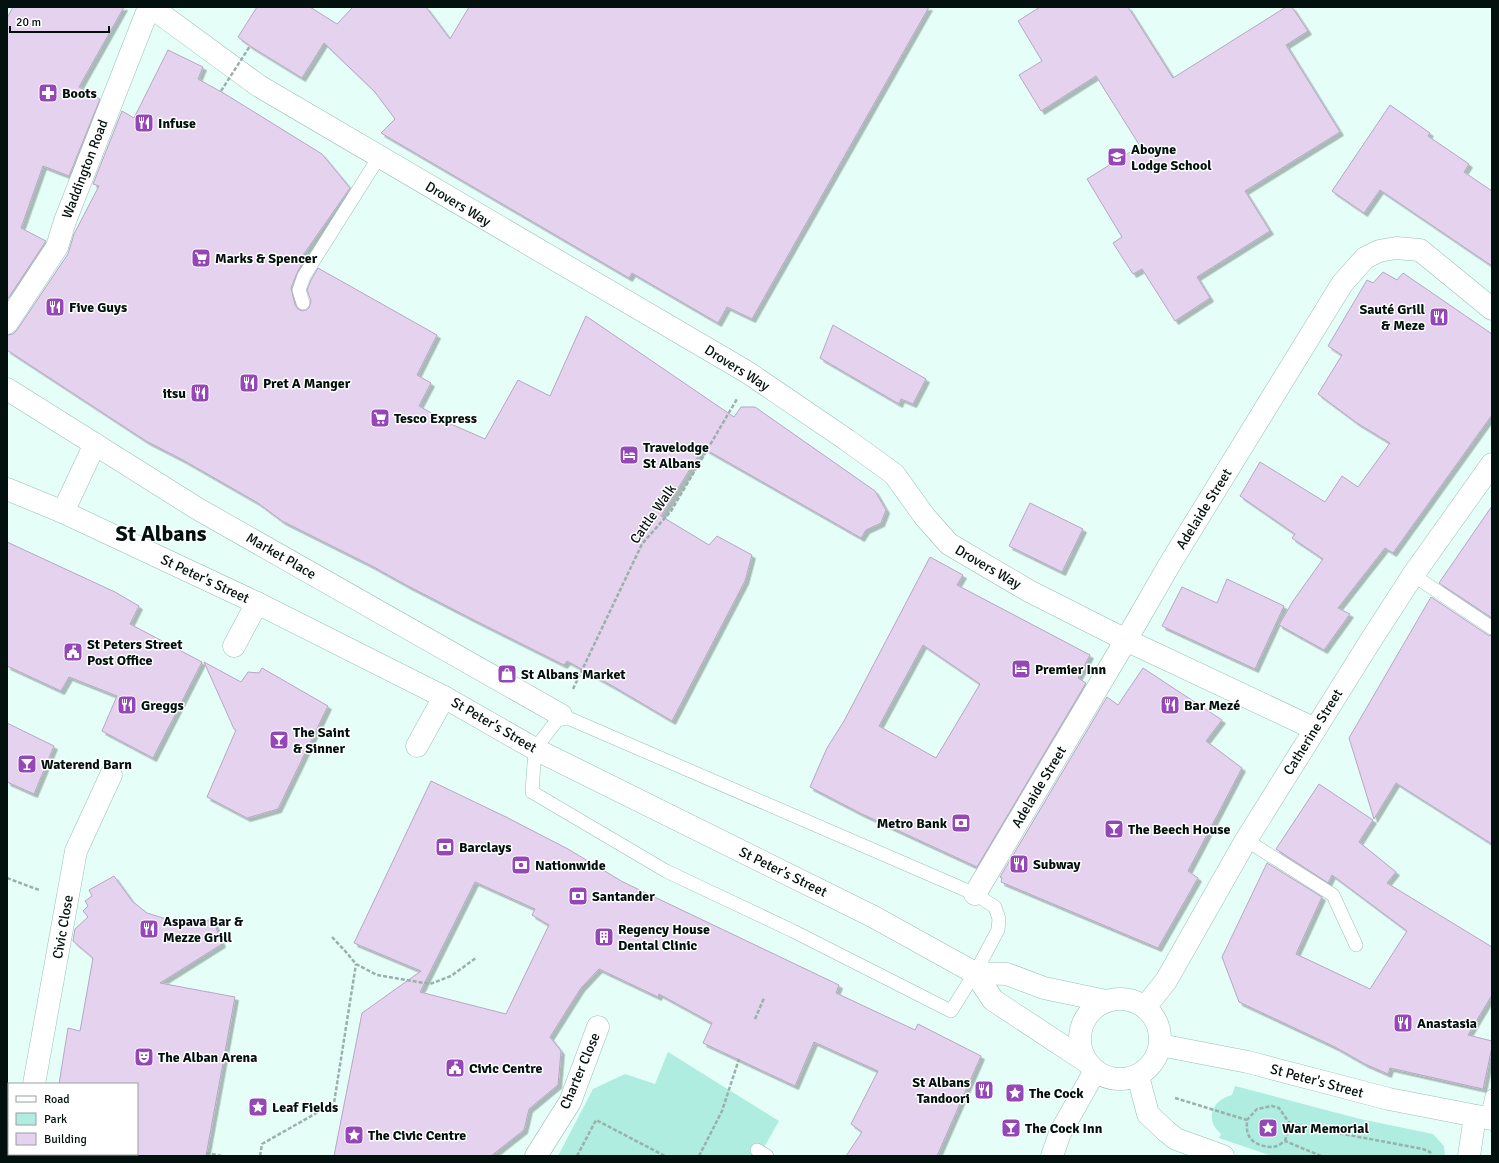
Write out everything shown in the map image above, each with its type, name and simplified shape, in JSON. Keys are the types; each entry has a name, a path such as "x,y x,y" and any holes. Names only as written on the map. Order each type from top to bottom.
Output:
{"street":[{"name":"Drovers Way","path":"150,7 259,86 747,372 894,474 925,517 948,544 1029,591 1126,640 1315,729"},
{"name":"Waddington Road","path":"7,323 57,247 64,221 150,7"},
{"name":"Adelaide Street","path":"975,894 1171,562 1342,284 1365,258 1379,251 1396,248 1420,250 1492,308"},
{"name":"Market Place","path":"7,389 198,509 561,715"},
{"path":"62,512 95,444"},
{"name":"Catherine Street","path":"1145,1007 1166,981 1246,840 1413,575 1492,464"},
{"name":"St Peter's Street","path":"7,489 62,512 257,603 444,697 535,749 874,917 975,973 1007,974 1044,988 1106,1001"},
{"path":"234,646 257,603"},
{"path":"417,746 444,697"},
{"name":"Civic Close","path":"34,1083 76,851 111,775"},
{"name":"St Peter's Street","path":"975,973 993,1000 1091,1066"},
{"path":"1126,999 1136,1002 1145,1007 1154,1017 1160,1030 1160,1044 1156,1057 1149,1068 1138,1076 1116,1080 1105,1077 1091,1066 1081,1051 1080,1039 1082,1027 1087,1016 1095,1007 1106,1001 1126,999"},
{"name":"Charter Close","path":"536,1156 570,1102 598,1027"},
{"name":"St Peter's Street","path":"1160,1044 1248,1062 1389,1100 1484,1117"},
{"path":"1052,1156 1060,1133 1091,1066"},
{"path":"1138,1076 1148,1114 1176,1139 1223,1156"},
{"path":"1468,1156 1484,1117"}],"lane":[{"path":"303,303 299,290 304,276 379,157"},
{"path":"1413,575 1492,628"},
{"path":"561,715 975,894 995,907 999,919 998,930 975,973 952,1011 666,871 532,792 535,749 561,715"},
{"path":"1246,840 1333,896 1356,945"},
{"path":"1484,1117 1492,1096"}],"path":[{"path":"221,91 250,46"},
{"name":"Cattle Walk","path":"561,715 642,544 671,511 743,387 747,372"},
{"path":"7,878 68,901"},
{"path":"332,938 356,964 377,975 430,984 452,976 476,958"},
{"path":"260,1156 262,1144 334,1103 356,964"},
{"path":"756,1020 764,998"},
{"path":"699,1156 722,1111 739,1059"},
{"path":"1148,1114 1165,1098 1170,1097 1247,1120"},
{"path":"1290,1124 1285,1140 1277,1146 1269,1147 1259,1145 1249,1137 1247,1130 1247,1120 1257,1108 1272,1106 1279,1108 1290,1124 1423,1149 1430,1152 1432,1156"},
{"path":"577,1156 596,1120 665,1156"},
{"path":"1285,1140 1321,1156"},
{"path":"206,1153 222,1156"}],"green space":[{"path":"668,1052 779,1121 759,1156 558,1156 593,1089 625,1074 655,1084"},
{"path":"1235,1086 1360,1119 1433,1134 1444,1146 1445,1156 1272,1156 1219,1138 1221,1134 1213,1122 1213,1111 1219,1101 1232,1095"}],"building":[{"name":"Boots","path":"13,7 124,7 79,87 100,99 69,176 43,166 21,228 46,241 7,300 7,18"},
{"path":"257,7 310,7 337,24 353,7 426,7 450,39 469,7 929,7 752,319 727,307 718,323 632,273 629,278 381,133 395,119 374,91 324,43 302,78 250,46 238,37"},
{"path":"1040,7 1128,7 1173,78 1286,7 1292,7 1308,31 1286,45 1340,132 1245,191 1270,231 1197,277 1210,298 1175,321 1142,269 1133,274 1113,243 1122,237 1087,179 1140,146 1096,76 1041,111 1019,75 1042,61 1018,21"},
{"path":"168,50 203,67 198,79 322,154 350,188 301,258 304,260 291,288 295,305 302,311 309,308 311,301 307,290 318,268 437,335 417,375 431,383 419,406 451,424 485,439 518,380 550,396 586,316 734,417 741,407 755,407 875,491 886,510 881,523 866,530 861,538 703,448 661,516 709,545 717,536 752,555 745,581 672,721 567,661 564,665 282,521 258,503 183,460 146,441 7,350 7,335 13,334 17,330 68,254 74,234 99,186 93,184 122,111 134,118"},
{"path":"1390,105 1430,133 1428,136 1469,164 1464,172 1492,191 1492,266 1380,190 1364,213 1332,191"},
{"path":"1383,272 1397,280 1403,273 1492,334 1492,415 1393,553 1385,548 1338,608 1350,614 1324,650 1279,625 1293,601 1323,559 1292,538 1295,534 1240,496 1260,462 1325,502 1342,476 1358,487 1390,443 1357,423 1318,394 1342,355 1328,346 1367,280 1373,283"},
{"path":"833,325 926,379 913,404 901,399 899,404 820,358"},
{"path":"1030,503 1083,529 1062,572 1009,546"},
{"path":"1492,506 1492,618 1439,583"},
{"path":"7,542 115,592 139,606 130,624 202,662 153,758 102,731 117,696 69,677 61,691 7,666"},
{"name":"Premier Inn","path":"930,557 963,575 957,585 1090,655 1078,678 1086,683 977,867 860,813 810,787 827,748 844,721","holes":["923,645 980,684 936,758 879,726"]},
{"path":"1227,579 1284,606 1255,669 1162,626 1182,587 1217,603"},
{"path":"1431,597 1488,635 1492,636 1492,844 1396,783 1374,819 1349,738"},
{"name":"The Saint & Sinner","path":"204,662 241,682 248,672 259,673 262,668 328,706 278,809 247,818 207,797 236,730 234,729"},
{"path":"1143,668 1222,720 1206,741 1242,768 1188,871 1198,878 1158,948 1001,882 1002,878 1000,877 1107,697 1118,705"},
{"name":"Waterend Barn","path":"7,723 54,746 34,794 7,782"},
{"path":"431,781 568,849 623,882 839,985 836,993 915,1030 918,1024 981,1056 937,1156 846,1156 862,1132 851,1124 878,1071 814,1042 795,1086 703,1043 712,1023 659,994 658,997 599,969 581,988 550,1037 561,1051 558,1085 529,1109 524,1130 491,1156 334,1156 362,1013 421,971 354,943","holes":["475,882 535,909 532,915 549,925 506,1014 420,992"]},
{"path":"1319,784 1373,820 1359,842 1396,872 1387,883 1492,947 1492,995 1468,1035 1492,1041 1483,1089 1390,1068 1388,1074 1365,1064 1335,1047 1239,1002 1222,957 1267,863 1322,897 1296,954 1370,989 1407,931 1332,875 1328,883 1276,849"},
{"name":"The Alban Arena","path":"114,876 132,901 147,913 176,922 191,924 213,919 222,944 160,983 235,997 206,1156 137,1156 138,1083 59,1083 68,1028 80,1031 93,958 73,941 75,929 88,917 83,911 88,906 85,901 92,896 89,890"}],"place":[{"name":"Boots","path":"48,93"},
{"name":"Infuse","path":"144,123"},
{"name":"Aboyne Lodge School","path":"1117,157"},
{"name":"Marks & Spencer","path":"201,258"},
{"name":"Five Guys","path":"55,307"},
{"name":"Sauté Grill & Meze","path":"1439,317"},
{"name":"Pret A Manger","path":"249,383"},
{"name":"itsu","path":"200,393"},
{"name":"Tesco Express","path":"380,418"},
{"name":"Travelodge St Albans","path":"629,455"},
{"name":"St Peters Street Post Office","path":"73,652"},
{"name":"Premier Inn","path":"1021,669"},
{"name":"St Albans Market","path":"507,674"},
{"name":"Greggs","path":"127,705"},
{"name":"Bar Mezé","path":"1170,705"},
{"name":"The Saint & Sinner","path":"279,740"},
{"name":"Waterend Barn","path":"27,764"},
{"name":"Metro Bank","path":"961,823"},
{"name":"The Beech House","path":"1114,829"},
{"name":"Barclays","path":"445,847"},
{"name":"Subway","path":"1019,864"},
{"name":"Nationwide","path":"521,865"},
{"name":"Santander","path":"578,896"},
{"name":"Aspava Bar & Mezze Grill","path":"149,929"},
{"name":"Regency House Dental Clinic","path":"604,937"},
{"name":"Anastasia","path":"1403,1023"},
{"name":"The Alban Arena","path":"144,1057"},
{"name":"Civic Centre","path":"455,1068"},
{"name":"St Albans Tandoori","path":"984,1090"},
{"name":"The Cock","path":"1015,1093"},
{"name":"Leaf Fields","path":"258,1107"},
{"name":"The Cock Inn","path":"1011,1128"},
{"name":"War Memorial","path":"1268,1128"},
{"name":"The Civic Centre","path":"354,1135"}],"district":[{"name":"St Albans","path":"161,533"}]}
